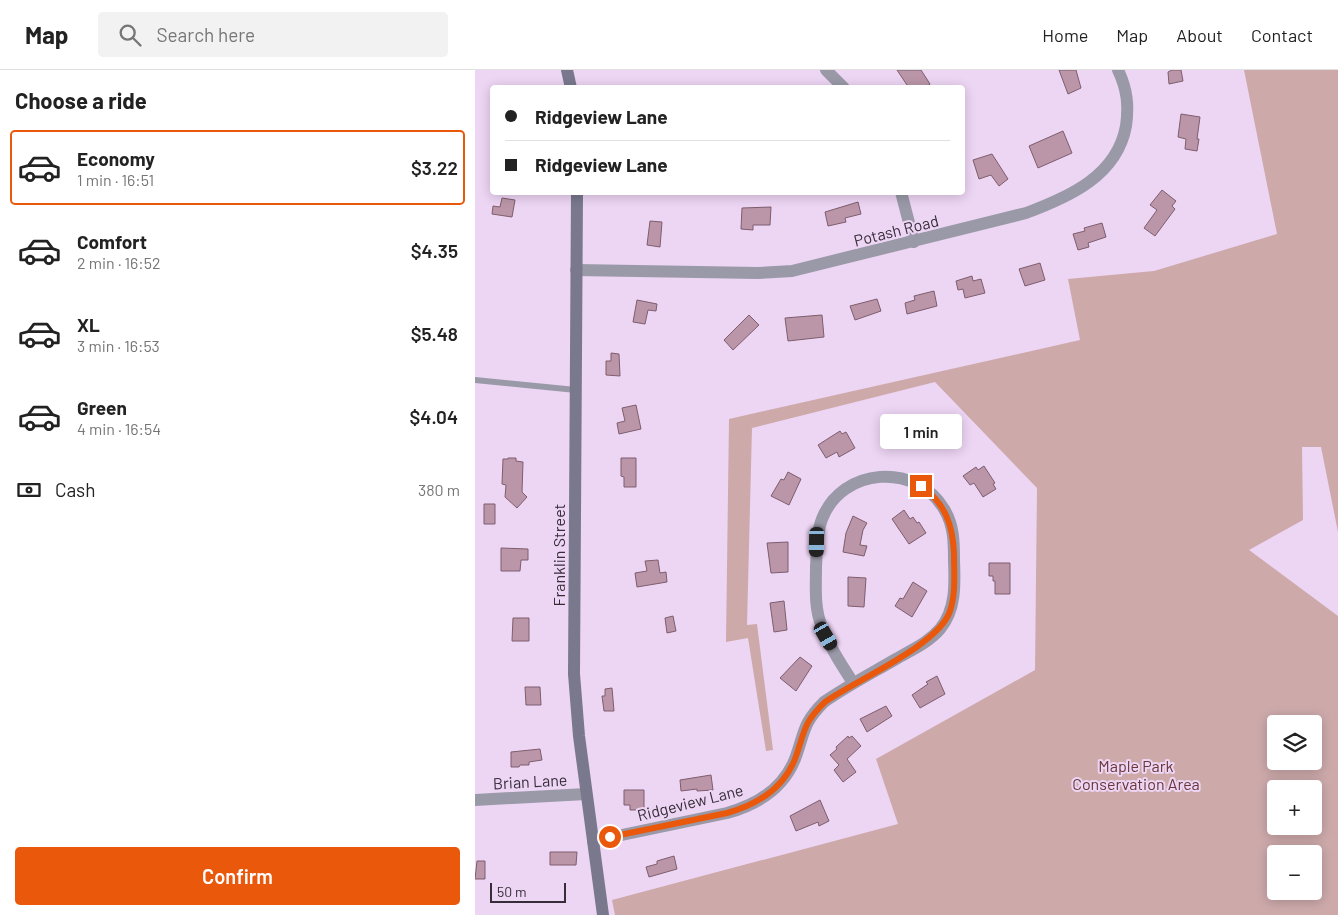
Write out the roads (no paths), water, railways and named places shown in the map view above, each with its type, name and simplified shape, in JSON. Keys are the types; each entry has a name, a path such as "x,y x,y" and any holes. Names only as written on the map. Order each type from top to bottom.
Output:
{"street":[{"path":"567,70 570,85"},
{"path":"826,70 841,85"},
{"name":"Potash Road","path":"576,270 781,272 804,269 1026,213 1060,199 1099,175 1116,156 1124,134 1128,104 1126,88 1118,70"},
{"name":"Franklin Street","path":"577,195 574,674 586,794 603,915"},
{"path":"902,195 914,242"},
{"name":"Ridgeview Lane","path":"593,841 727,813 742,809 768,795 788,772 795,760 805,725 811,715 825,702 853,683 929,639 944,624 951,607 955,583 954,541 948,516 939,502 927,490 913,482 897,477 872,477 849,486 830,503 822,518 817,534 816,596 819,618 826,636 853,683"},
{"name":"Brian Lane","path":"475,800 586,794"}],"lane":[{"path":"475,380 576,390"}],"park label":[{"name":"Maple Park Conservation Area","path":"1136,774"}]}
